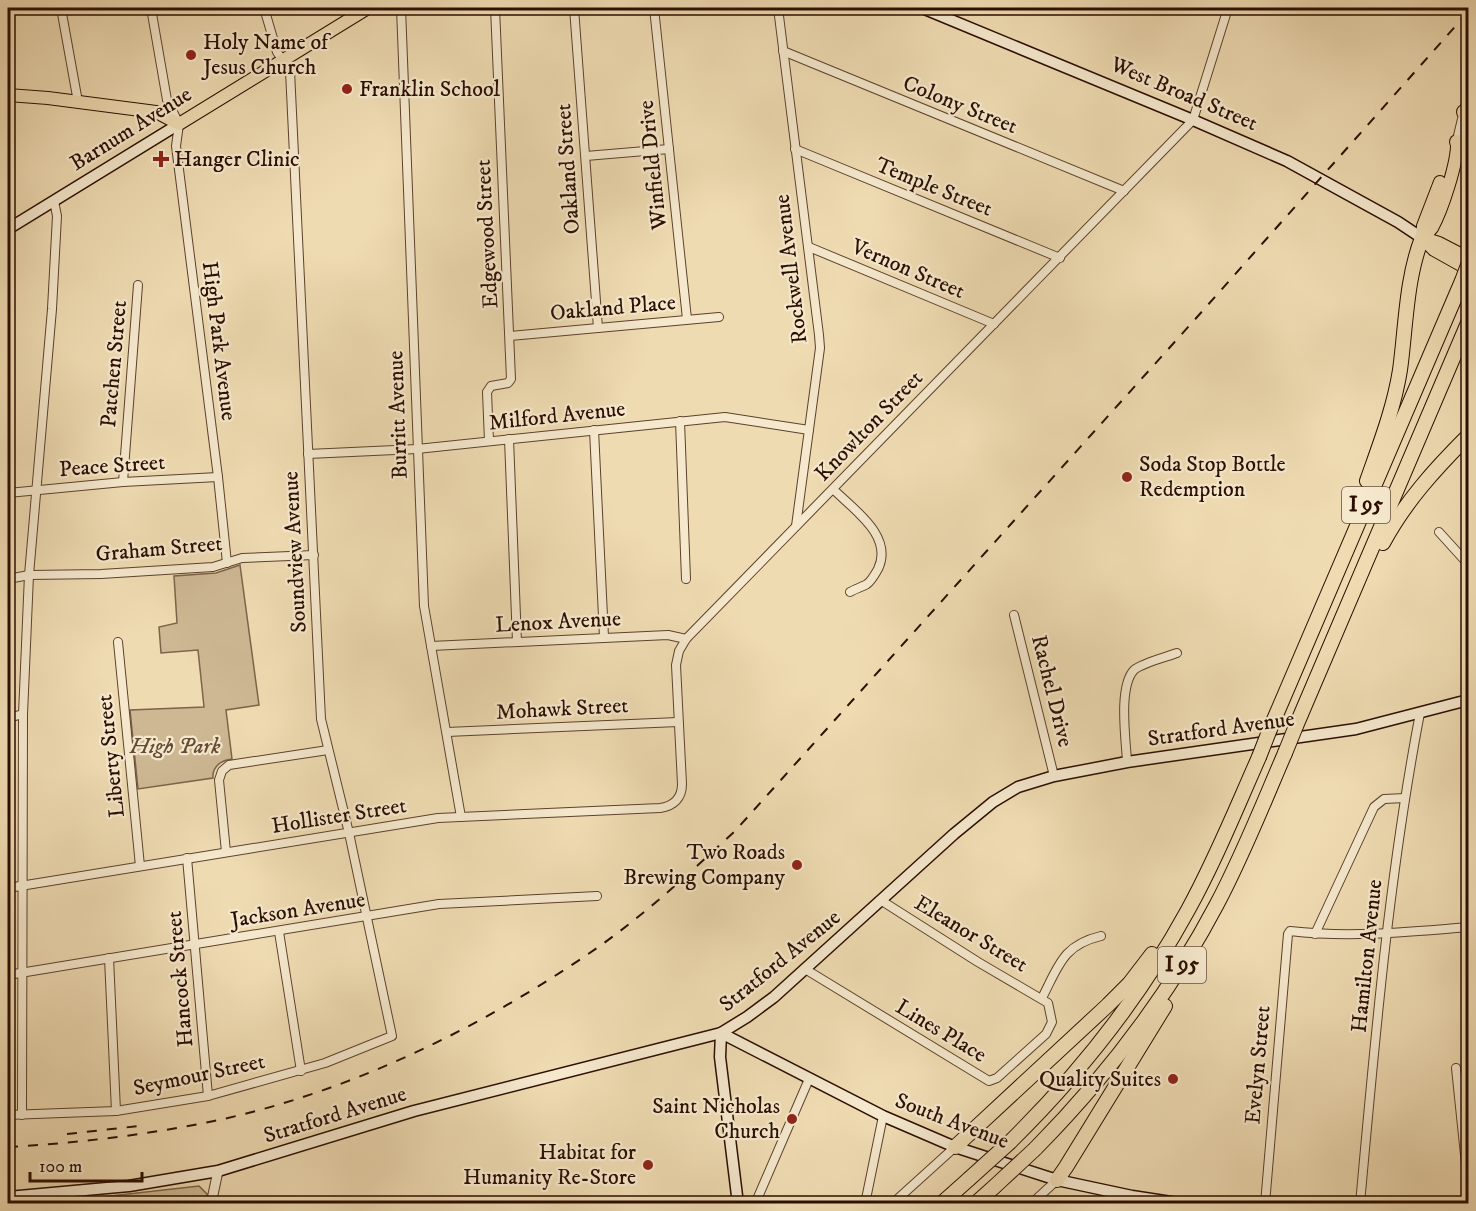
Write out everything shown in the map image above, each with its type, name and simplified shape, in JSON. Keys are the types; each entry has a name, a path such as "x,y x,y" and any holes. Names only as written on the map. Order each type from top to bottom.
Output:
{"highway":[{"path":"1323,606 1393,404 1400,372 1414,265 1422,238"},
{"name":"I 95","path":"941,1203 1010,1142 1073,1076 1126,1008 1168,945 1200,886 1258,757 1466,272"},
{"name":"I 95","path":"975,1203 1035,1149 1088,1093 1141,1026 1179,969 1218,902 1285,753 1468,322"},
{"path":"1341,622 1403,509 1418,489 1468,435"},
{"path":"955,1147 1129,984 1200,886"},
{"path":"1057,1180 1160,1015 1188,965 1218,902"}],"main road":[{"name":"Barnum Avenue","path":"8,230 368,8"},
{"name":"West Broad Street","path":"922,8 1287,161 1398,222 1466,272"},
{"path":"8,95 156,112 179,124"},
{"path":"1422,238 1431,230 1463,142"},
{"name":"West Broad Street","path":"1422,238 1439,243 1468,258"},
{"name":"Stratford Avenue","path":"8,1197 129,1186 218,1171 414,1111 721,1033 756,1011 993,802 1018,787 1054,776 1127,762 1320,735 1468,700"},
{"path":"721,1033 721,1067 738,1203"},
{"name":"South Avenue","path":"721,1033 883,1116 955,1147 1057,1180 1131,1200 1184,1203"}],"street":[{"path":"61,8 78,102"},
{"path":"151,8 167,100 179,124"},
{"name":"Soundview Avenue","path":"264,8 275,46 290,71 321,719 349,833 392,1036"},
{"name":"Burritt Avenue","path":"401,8 424,606 461,817"},
{"name":"Edgewood Street","path":"489,441 487,392 491,386 511,381 495,8"},
{"name":"Oakland Street","path":"574,8 598,327"},
{"name":"Winfield Drive","path":"654,8 687,319"},
{"name":"Rockwell Avenue","path":"778,8 809,247 819,348 796,525"},
{"path":"1193,120 1228,8"},
{"name":"Colony Street","path":"783,51 1124,191"},
{"path":"1463,142 1468,96"},
{"name":"Knowlton Street","path":"676,801 681,794 682,784 676,664 679,651 686,639 1193,120"},
{"name":"High Park Avenue","path":"179,124 176,146 227,563"},
{"path":"586,156 669,149"},
{"name":"Temple Street","path":"795,149 1060,258"},
{"path":"22,1115 23,714 29,575 52,309 57,216 54,201"},
{"name":"Vernon Street","path":"809,247 994,324"},
{"name":"Patchen Street","path":"123,482 138,285"},
{"name":"Oakland Place","path":"510,336 719,317"},
{"name":"Milford Avenue","path":"309,454 417,448 725,417 808,430"},
{"path":"680,421 686,579"},
{"path":"594,430 604,638"},
{"path":"509,439 517,642"},
{"name":"Peace Street","path":"8,493 123,482 218,477"},
{"path":"833,489 876,533 881,546 882,556 876,573 867,584 850,592"},
{"path":"1438,532 1468,564"},
{"name":"Graham Street","path":"8,579 29,575 101,574 213,567 242,558 314,555"},
{"name":"Rachel Drive","path":"1014,615 1054,776"},
{"name":"Lenox Avenue","path":"431,646 668,635 686,639"},
{"name":"Liberty Street","path":"118,642 140,866"},
{"path":"1127,762 1125,692 1127,680 1135,669 1177,653"},
{"name":"Hamilton Avenue","path":"1360,1203 1386,933 1405,798 1420,713"},
{"path":"8,718 23,714"},
{"name":"Mohawk Street","path":"447,732 678,722"},
{"path":"226,852 219,780 222,771 229,765 328,750"},
{"path":"1405,798 1384,799 1374,807 1315,934 1386,933 1468,927"},
{"name":"Hollister Street","path":"8,888 416,821 660,808 670,806 676,801"},
{"name":"Hancock Street","path":"187,858 208,1096"},
{"name":"Jackson Avenue","path":"8,975 438,904 597,896"},
{"name":"Eleanor Street","path":"882,901 978,962 1042,998"},
{"name":"Evelyn Street","path":"1265,1203 1275,1066 1290,931 1315,934"},
{"path":"279,932 301,1071"},
{"path":"1042,998 1062,960 1072,948 1085,940 1101,936"},
{"path":"109,958 116,1111"},
{"name":"Lines Place","path":"805,969 989,1081 997,1078 1046,1034 1052,1022 1051,1010 1042,998"},
{"name":"Seymour Street","path":"8,1115 116,1111 208,1096 301,1071 392,1036"},
{"path":"1456,1068 1468,1184"},
{"path":"755,1203 809,1079"},
{"path":"865,1203 883,1116"},
{"path":"892,1203 955,1147"},
{"path":"211,1203 218,1171"},
{"path":"1031,1203 1041,1200 1057,1180"}],"green space":[{"name":"High Park","path":"240,565 259,705 226,710 232,759 218,764 213,778 138,789 130,710 204,707 198,650 161,653 159,627 177,623 174,576 216,573"},
{"path":"199,1186 207,1194 205,1203 48,1203"}],"railway":[{"path":"8,1147 111,1138 188,1126 266,1108 317,1092 418,1052 514,1001 560,973 638,917 735,831 1468,12"},
{"path":"67,1134 139,1126"}],"place":[{"name":"Holy Name of Jesus Church","path":"191,55"},
{"name":"Franklin School","path":"347,89"},
{"name":"Hanger Clinic","path":"161,159"},
{"name":"Soda Stop Bottle Redemption","path":"1127,477"},
{"name":"Two Roads Brewing Company","path":"797,865"},
{"name":"Quality Suites","path":"1173,1079"},
{"name":"Saint Nicholas Church","path":"792,1119"},
{"name":"Habitat for Humanity Re-Store","path":"648,1165"}]}
